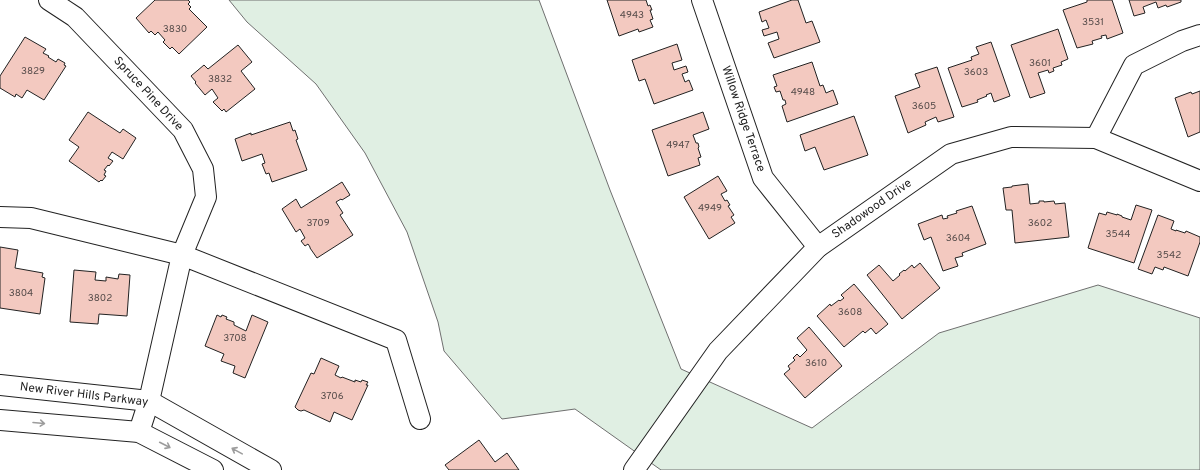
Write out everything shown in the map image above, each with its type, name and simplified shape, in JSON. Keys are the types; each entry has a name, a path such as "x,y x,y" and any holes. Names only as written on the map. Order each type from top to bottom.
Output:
{"street":[{"name":"Spruce Pine Drive","path":"49,0 75,18 183,130 203,168 206,197 182,255 149,401 139,432"},
{"name":"Willow Ridge Terrace","path":"702,0 763,178 818,247"},
{"path":"1096,138 1134,65 1182,40 1200,35"},
{"name":"Shadowood Drive","path":"634,470 718,351 818,247 951,154 1011,137 1096,138 1200,181"},
{"path":"0,217 31,218 182,255 396,340 420,420"},
{"name":"New River Hills Parkway","path":"0,385 149,401 271,470"},
{"path":"0,420 139,432 213,470"}],"green space":[{"path":"229,0 539,0 610,190 681,369 812,428 939,333 1098,285 1200,318 1200,470 661,470 575,409 502,419 444,351 438,322 407,232 365,153 316,84 247,22"}],"building":[{"path":"155,0 188,0 190,2 188,4 191,7 189,9 207,27 179,54 172,47 170,49 163,42 165,40 158,32 155,35 151,31 149,33 136,18"},
{"path":"607,0 646,0 648,6 650,5 652,10 650,10 653,19 650,20 653,27 639,32 638,29 619,36"},
{"path":"792,0 798,0 806,23 812,21 820,42 774,58 768,43 779,39 777,32 764,36 762,30 769,28 766,20 762,22 759,12"},
{"path":"1087,0 1112,0 1123,33 1107,39 1106,35 1101,36 1102,38 1092,41 1093,44 1077,48 1063,10 1087,2"},
{"path":"1129,0 1181,0 1181,2 1167,7 1166,5 1158,8 1156,2 1143,7 1145,13 1134,16"},
{"path":"1058,29 1068,59 1061,62 1062,65 1053,68 1054,71 1049,73 1048,70 1038,73 1045,93 1030,98 1011,45"},
{"path":"25,37 46,49 43,53 49,56 48,57 56,62 58,59 65,63 64,65 66,66 44,100 27,90 22,98 16,94 15,97 0,88 0,76"},
{"path":"991,42 1010,96 994,102 991,93 977,100 978,102 962,107 948,68 972,60 971,57 979,54 976,47"},
{"path":"677,44 682,60 672,63 674,70 686,66 688,72 682,74 685,82 689,80 693,90 654,104 645,79 639,81 632,60"},
{"path":"238,45 252,62 241,71 255,89 226,112 224,109 222,111 213,102 218,98 212,89 205,95 191,76 204,65 208,69"},
{"path":"812,62 820,86 823,85 826,93 833,90 838,104 787,122 782,106 786,104 785,100 783,100 780,91 776,92 774,87 777,86 773,75"},
{"path":"937,67 954,117 938,122 936,117 925,122 926,125 908,133 895,96 920,87 915,74"},
{"path":"1200,91 1200,132 1188,137 1175,98 1191,92 1192,94"},
{"path":"88,112 120,133 123,129 136,138 123,159 112,152 108,158 113,161 104,170 106,171 104,175 106,176 99,182 69,161 79,147 69,140"},
{"path":"703,112 709,129 693,135 699,147 701,157 698,158 700,165 668,176 652,130"},
{"path":"854,116 868,155 824,170 815,147 805,151 800,135"},
{"path":"290,122 293,131 295,130 298,139 296,140 307,170 272,182 269,173 266,174 262,164 265,163 262,154 242,161 235,139"},
{"path":"718,176 727,191 721,194 725,201 727,200 730,205 728,206 734,215 731,217 735,223 709,239 684,197"},
{"path":"342,182 350,195 336,202 343,213 340,215 353,235 317,258 308,244 305,246 301,241 305,238 300,229 296,232 282,209 296,199 301,208"},
{"path":"1028,184 1030,204 1039,203 1039,201 1054,201 1055,204 1065,203 1069,237 1015,243 1012,210 1006,210 1003,188"},
{"path":"1136,205 1152,210 1134,263 1088,248 1099,213 1106,215 1107,212 1117,214 1131,220"},
{"path":"972,206 986,244 962,253 963,256 955,258 958,266 943,271 931,237 924,240 918,224 942,215 943,219 948,218 947,216 957,213 956,211"},
{"path":"1158,215 1174,221 1171,229 1185,233 1186,231 1200,237 1200,242 1188,276 1164,267 1163,270 1155,267 1152,274 1138,269"},
{"path":"0,247 18,250 15,268 43,273 42,277 45,278 40,314 0,308"},
{"path":"920,263 940,288 902,319 867,275 879,265 893,281 904,270 905,271 912,265 914,268"},
{"path":"74,270 96,272 95,280 106,281 106,277 118,279 119,274 130,275 127,316 99,314 98,324 70,322"},
{"path":"854,284 888,324 876,334 871,328 865,333 863,331 844,347 817,316 830,304 831,306 844,298 841,295"},
{"path":"217,315 227,317 226,319 234,322 234,325 246,331 252,315 268,322 245,378 233,373 235,366 221,361 224,354 205,346"},
{"path":"809,327 842,366 805,398 784,374 790,369 788,366 795,360 793,358 797,354 800,357 807,350 797,338"},
{"path":"321,358 339,366 335,375 355,382 355,380 361,382 362,380 368,382 352,420 334,412 330,422 304,410 298,410 295,407 311,373 314,374"},
{"path":"479,440 495,462 507,453 519,470 449,470 445,465"}]}
